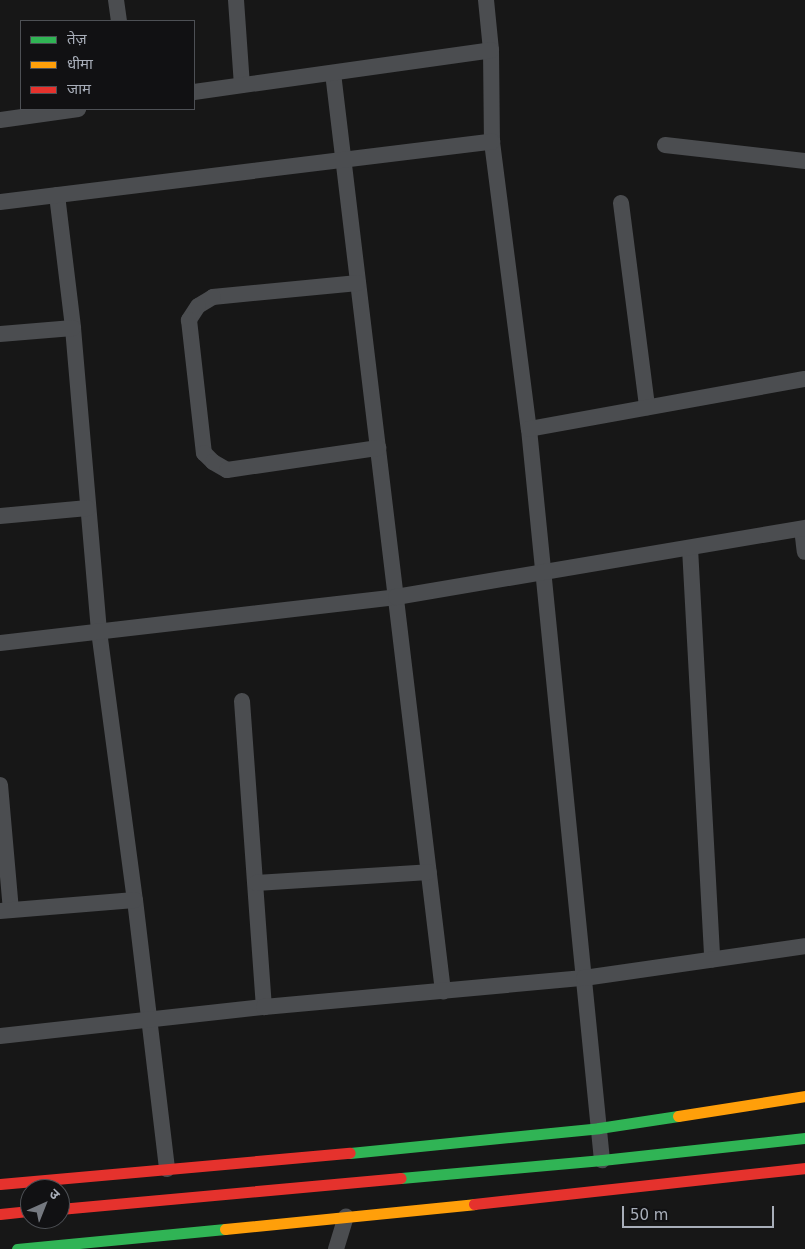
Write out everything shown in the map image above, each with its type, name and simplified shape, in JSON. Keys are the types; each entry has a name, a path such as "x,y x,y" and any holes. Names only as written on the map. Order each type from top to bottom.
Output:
{"main road":[{"path":"0,1184 167,1170 599,1128 805,1096"},
{"path":"70,1208 602,1160 805,1138"},
{"path":"17,1249 346,1217 805,1168"},
{"path":"0,1214 20,1212"}],"street":[{"path":"116,0 119,20"},
{"path":"236,0 242,86"},
{"path":"486,0 491,50 492,142 529,429 602,1160"},
{"path":"195,92 491,50"},
{"path":"333,73 443,991"},
{"path":"0,120 71,110"},
{"path":"0,202 492,142"},
{"path":"665,145 805,162"},
{"path":"57,195 74,328 99,631 135,900 167,1170"},
{"path":"621,203 647,407"},
{"path":"358,283 213,297 198,306 189,320 204,453 213,462 227,470 378,448"},
{"path":"0,334 74,328"},
{"path":"529,429 805,379"},
{"path":"0,516 88,508"},
{"path":"0,643 396,597 804,529 805,552"},
{"path":"690,548 712,959"},
{"path":"242,701 264,1007"},
{"path":"0,785 6,911 135,900"},
{"path":"256,883 429,872"},
{"path":"0,1036 264,1007 584,978 805,946"},
{"path":"336,1249 346,1217"}],"traffic: fast":[{"path":"350,1153 599,1128 678,1116"},
{"path":"401,1178 602,1160 805,1138"},
{"path":"17,1249 225,1229"}],"traffic: slow":[{"path":"678,1116 805,1096"},
{"path":"225,1229 474,1204"}],"traffic: jam":[{"path":"0,1184 350,1153"},
{"path":"474,1204 805,1168"},
{"path":"70,1208 401,1178"},
{"path":"0,1214 20,1212"}]}
